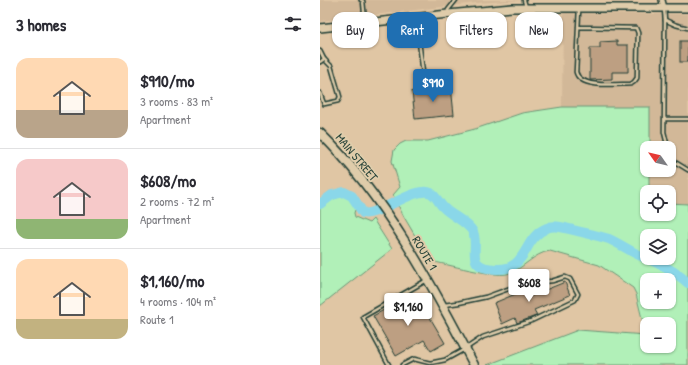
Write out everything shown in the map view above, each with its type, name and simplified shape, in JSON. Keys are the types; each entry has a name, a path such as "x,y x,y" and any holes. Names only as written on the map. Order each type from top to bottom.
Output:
{"main road":[{"name":"MAIN STREET","path":"320,133 350,164 375,198"},
{"name":"ROUTE 1","path":"375,198 442,305 474,365"}],"street":[{"path":"662,0 664,8"},
{"path":"469,12 526,8 688,8"},
{"path":"320,28 332,27"}],"lane":[{"path":"363,0 364,12"},
{"path":"448,12 456,0"},
{"path":"524,0 526,8"},
{"path":"578,27 636,28 638,33 637,75 634,82 631,84 586,83 577,76 576,72 578,27 579,8"},
{"path":"664,8 664,132 666,141"},
{"path":"665,20 688,28"},
{"path":"420,48 423,73"},
{"path":"320,50 324,59 332,66 340,97 338,102 324,104 320,93"},
{"path":"320,62 324,59"},
{"path":"664,119 688,119"},
{"path":"676,163 688,170"},
{"path":"402,365 417,359 430,363 440,362 465,349 483,337 531,321 575,300 578,294 570,279 565,276 552,280 522,284 486,297 442,305"},
{"path":"389,365 363,317 427,280"}],"shaded area":[{"path":"320,0 524,0 476,3 387,12 387,13 379,14 379,12 332,12 332,20 320,21"},
{"path":"563,13 688,14 688,204 676,203 676,185 649,185 649,177 676,177 676,141 650,141 650,107 562,107"}],"green space":[{"path":"562,107 650,107 650,141 640,141 640,177 649,177 649,185 640,185 640,221 676,221 676,203 688,204 688,365 487,365 578,330 640,335 640,353 676,353 676,317 642,317 633,288 599,265 550,251 538,255 518,269 507,274 491,274 430,261 393,195 400,187 392,161 394,150 406,141 428,141 475,129 522,113"},
{"path":"342,196 350,198 351,202 358,206 358,209 355,210 354,213 355,217 369,223 373,219 392,249 320,306 320,208 328,201"}],"building":[{"path":"617,41 617,45 628,45 628,72 612,72 612,79 590,80 590,48 600,48 600,42"},
{"path":"680,41 688,41 688,62 680,62"},
{"path":"451,86 454,115 415,119 412,91"},
{"path":"565,282 570,295 534,310 537,315 536,316 517,323 515,318 502,324 494,303 525,290 528,297"},
{"path":"404,299 408,306 419,299 445,343 431,351 424,340 396,356 373,316"}],"waterway":[{"path":"320,204 332,195 344,192 352,196 363,213 369,213 377,211 415,193 431,193 446,210 463,222 473,232 475,238 476,261 479,265 486,268 506,268 514,265 520,260 533,239 539,233 547,228 556,226 609,239 666,267 688,283"}]}
